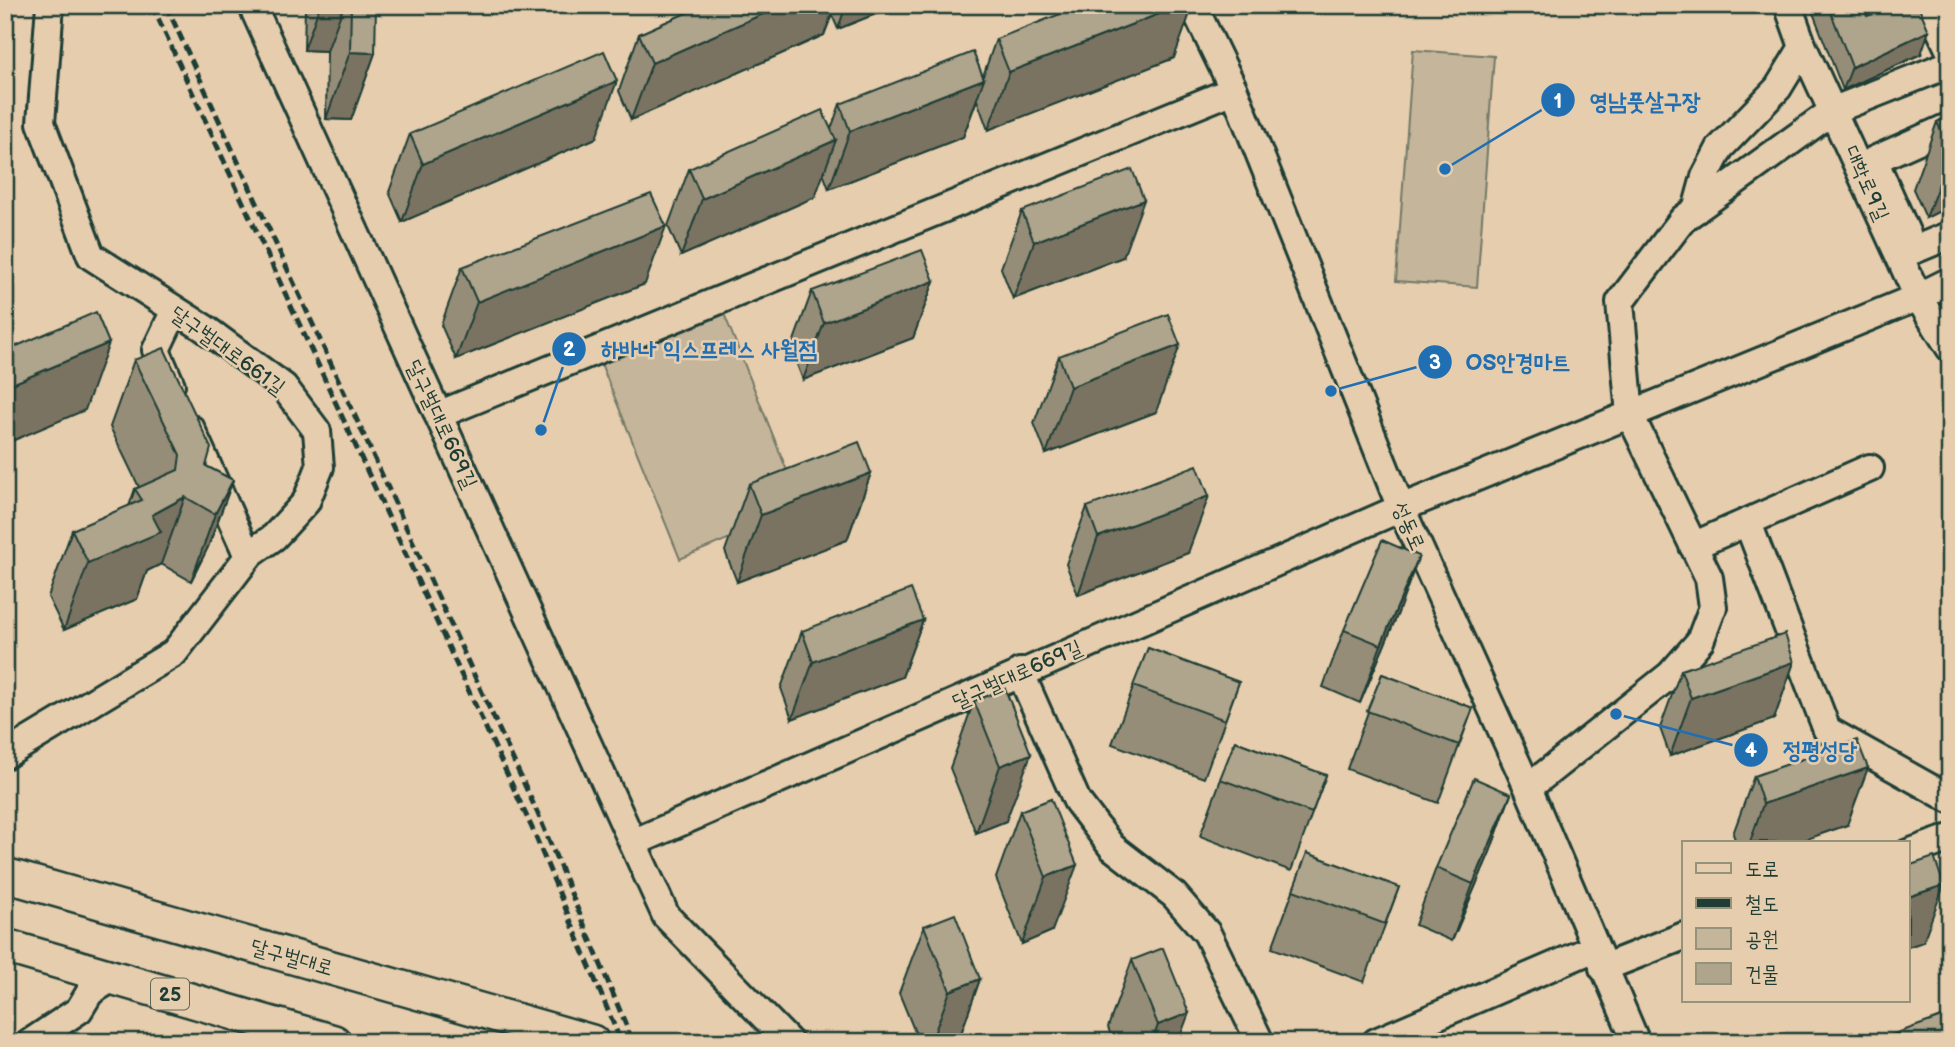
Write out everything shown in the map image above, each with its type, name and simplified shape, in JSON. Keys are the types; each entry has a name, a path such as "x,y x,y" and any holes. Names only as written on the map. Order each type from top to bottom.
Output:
{"main road":[{"name":"달구벌대로","path":"5,875 585,1040"},
{"name":"25","path":"5,946 334,1042"}],"street":[{"name":"달구벌대로661길","path":"5,755 174,653 248,556 274,537 306,502 320,467 317,431 284,387 175,310 91,256 41,124 50,5"},
{"name":"달구벌대로669길","path":"252,5 635,842 666,916 788,1041"},
{"name":"성동로","path":"1193,5 1234,90 1401,508 1528,788 1636,1042"},
{"name":"대학로9길","path":"1790,10 1803,47 1919,297 1950,348"},
{"path":"1932,13 1950,51"},
{"path":"1696,209 1705,177 1720,148 1778,88 1803,47"},
{"path":"1528,788 1670,676 1700,641 1713,607 1709,578 1630,415 1620,302 1683,219 1696,209 1834,110 1950,64"},
{"path":"438,415 1234,90"},
{"path":"1950,126 1874,160 1914,250 1950,235"},
{"name":"달구벌대로669길","path":"635,842 1401,508 1919,297 1950,281"},
{"path":"175,310 156,350 248,556"},
{"path":"1693,546 1870,468"},
{"path":"1748,523 1828,730 1950,799"},
{"path":"1020,672 1077,801 1112,847 1174,895 1207,933 1259,1042"},
{"path":"1910,852 1950,838"},
{"path":"1376,1042 1599,958 1682,937"},
{"path":"31,1042 79,1010 90,992 114,977"}],"green space":[{"path":"1413,50 1494,56 1477,287 1396,281"},
{"path":"719,301 802,508 680,559 596,351"}],"building":[{"path":"351,5 376,5 375,53 350,52"},
{"path":"704,5 783,5 652,63 639,34"},
{"path":"1083,5 1182,5 1009,72 996,39"},
{"path":"1828,5 1862,5 1867,16 1902,5 1918,5 1929,31 1852,67"},
{"path":"604,51 617,81 423,164 410,134"},
{"path":"973,52 984,79 850,131 840,104"},
{"path":"822,110 836,140 702,199 689,169"},
{"path":"1950,116 1950,149 1937,122"},
{"path":"1132,169 1144,200 1034,242 1022,211"},
{"path":"651,194 666,226 477,302 462,267"},
{"path":"922,250 934,281 824,323 812,291"},
{"path":"96,312 109,343 5,387 5,351"},
{"path":"1168,314 1180,345 1070,387 1059,356"},
{"path":"164,348 211,448 206,466 233,480 215,514 185,497 152,515 161,532 88,563 72,530 142,500 135,489 178,470 180,455 134,360"},
{"path":"859,442 871,473 761,515 749,484"},
{"path":"1197,465 1209,496 1098,537 1087,507"},
{"path":"1382,540 1419,556 1381,645 1344,630"},
{"path":"911,589 923,620 813,662 802,631"},
{"path":"1785,634 1794,662 1691,698 1681,670"},
{"path":"1148,648 1239,682 1225,720 1133,686"},
{"path":"1382,674 1473,708 1459,745 1367,711"},
{"path":"1005,689 1031,754 1000,766 974,701"},
{"path":"1857,740 1868,768 1763,804 1754,776"},
{"path":"1235,741 1326,775 1312,813 1220,779"},
{"path":"1474,778 1511,794 1473,884 1436,868"},
{"path":"1051,799 1077,865 1046,877 1020,811"},
{"path":"1307,853 1399,887 1385,924 1293,890"},
{"path":"1934,857 1944,885 1910,896 1910,865"},
{"path":"955,914 980,979 950,991 924,926"},
{"path":"1163,948 1189,1013 1158,1025 1132,960"},
{"path":"1950,1014 1950,1042 1872,1042"}],"railway":[{"path":"152,5 532,828 621,1042"},
{"path":"166,5 538,814 633,1042"}],"place":[{"name":"영남풋살구장","path":"1445,169"},
{"name":"OS안경마트","path":"1331,391"},
{"name":"하바나 익스프레스 사월점","path":"541,430"},
{"name":"정평성당","path":"1616,714"}]}
